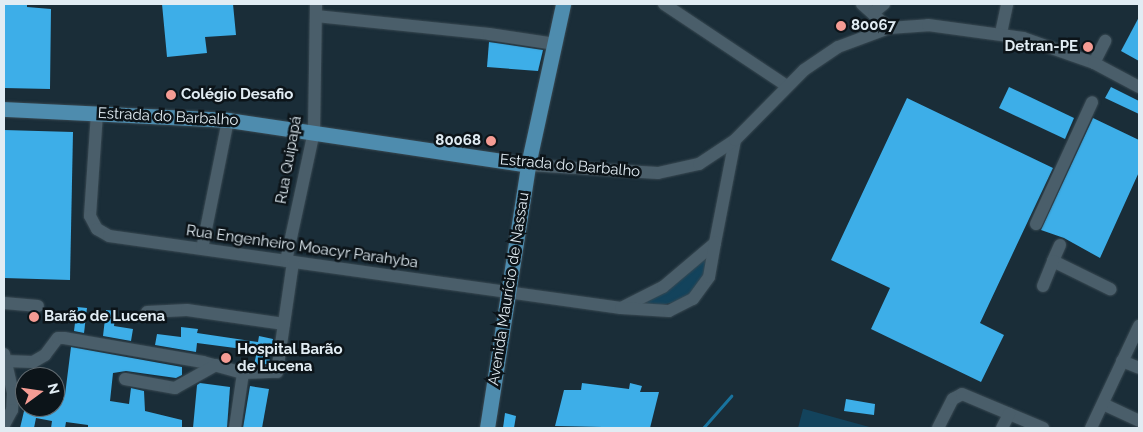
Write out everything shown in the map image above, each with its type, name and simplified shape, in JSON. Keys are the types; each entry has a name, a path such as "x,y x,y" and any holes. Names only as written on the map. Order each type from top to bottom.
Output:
{"main road":[{"name":"Avenida Maurício de Nassau","path":"487,428 510,292 528,164 562,4"},
{"name":"Estrada do Barbalho","path":"4,109 76,116 97,113 228,120 528,164"}],"street":[{"path":"664,4 786,86"},
{"path":"862,4 879,8 889,28"},
{"path":"1001,33 1007,4"},
{"path":"316,10 555,44"},
{"name":"Rua Quipapá","path":"243,373 277,372 284,324 289,262 314,132 316,10"},
{"name":"Estrada do Barbalho","path":"528,164 658,173 699,164 735,140 786,86 804,70 838,47 889,28 928,25 1001,33 1094,64 1139,87"},
{"path":"1094,64 1105,41"},
{"path":"1036,224 1092,102"},
{"name":"Rua Engenheiro Moacyr Parahyba","path":"97,113 90,209 93,223 109,236 621,308 669,311 693,299 709,277 735,140"},
{"path":"202,249 228,120"},
{"path":"621,308 663,287 715,243"},
{"path":"1043,286 1060,245"},
{"path":"1053,261 1110,289"},
{"path":"4,303 38,306"},
{"path":"147,312 187,310 284,324"},
{"path":"1091,428 1139,326"},
{"path":"4,425 12,410 13,392 5,358 33,362 45,355 58,338 64,338 216,366 243,373 235,428"},
{"path":"1122,360 1139,368"},
{"path":"125,379 175,388 216,366"},
{"path":"938,428 953,399 962,394 1043,428"},
{"path":"1103,404 1139,421"},
{"path":"1002,428 1009,414"}],"shaded area":[{"path":"711,252 712,267 689,299 652,307 637,304"},
{"path":"804,409 873,428 798,428"}],"building":[{"path":"27,4 27,7 51,9 50,89 4,88 4,5"},
{"path":"162,4 233,4 236,35 205,37 207,53 167,57"},
{"path":"1139,17 1139,61 1121,51"},
{"path":"489,42 543,50 538,71 487,67"},
{"path":"1009,87 1074,118 1065,139 999,108"},
{"path":"1111,87 1139,101 1139,114 1105,98"},
{"path":"907,98 1053,168 980,323 1004,335 981,382 871,329 890,288 831,260"},
{"path":"1093,118 1139,140 1139,172 1100,258 1064,238 1041,230"},
{"path":"4,130 73,132 70,280 4,278"},
{"path":"77,307 87,308 84,333 74,331"},
{"path":"106,310 116,311 114,326 133,329 131,341 103,336"},
{"path":"181,327 198,329 197,333 258,342 259,336 273,339 269,364 254,365 257,351 197,343 196,352 155,345 157,334 181,337"},
{"path":"71,347 182,367 182,375 176,378 126,371 113,373 110,401 129,404 131,388 144,391 145,411 182,420 182,428 88,428 88,425 66,422 65,428 51,428 52,421 36,418 34,428 20,428 23,417 65,417 65,395"},
{"path":"200,383 230,387 227,428 193,428 197,385"},
{"path":"582,383 629,389 630,383 642,386 640,392 659,392 650,428 555,426 564,390 581,390"},
{"path":"250,386 269,389 262,428 243,428"},
{"path":"846,399 875,404 874,415 844,411"},
{"path":"505,413 516,416 514,428 503,428"}],"waterway":[{"path":"703,428 731,396"}],"place":[{"name":"80067","path":"841,26"},
{"name":"Detran-PE","path":"1088,47"},
{"name":"Colégio Desafio","path":"171,95"},
{"name":"80068","path":"491,141"},
{"name":"Barão de Lucena","path":"34,317"},
{"name":"Hospital Barão de Lucena","path":"226,358"}]}
